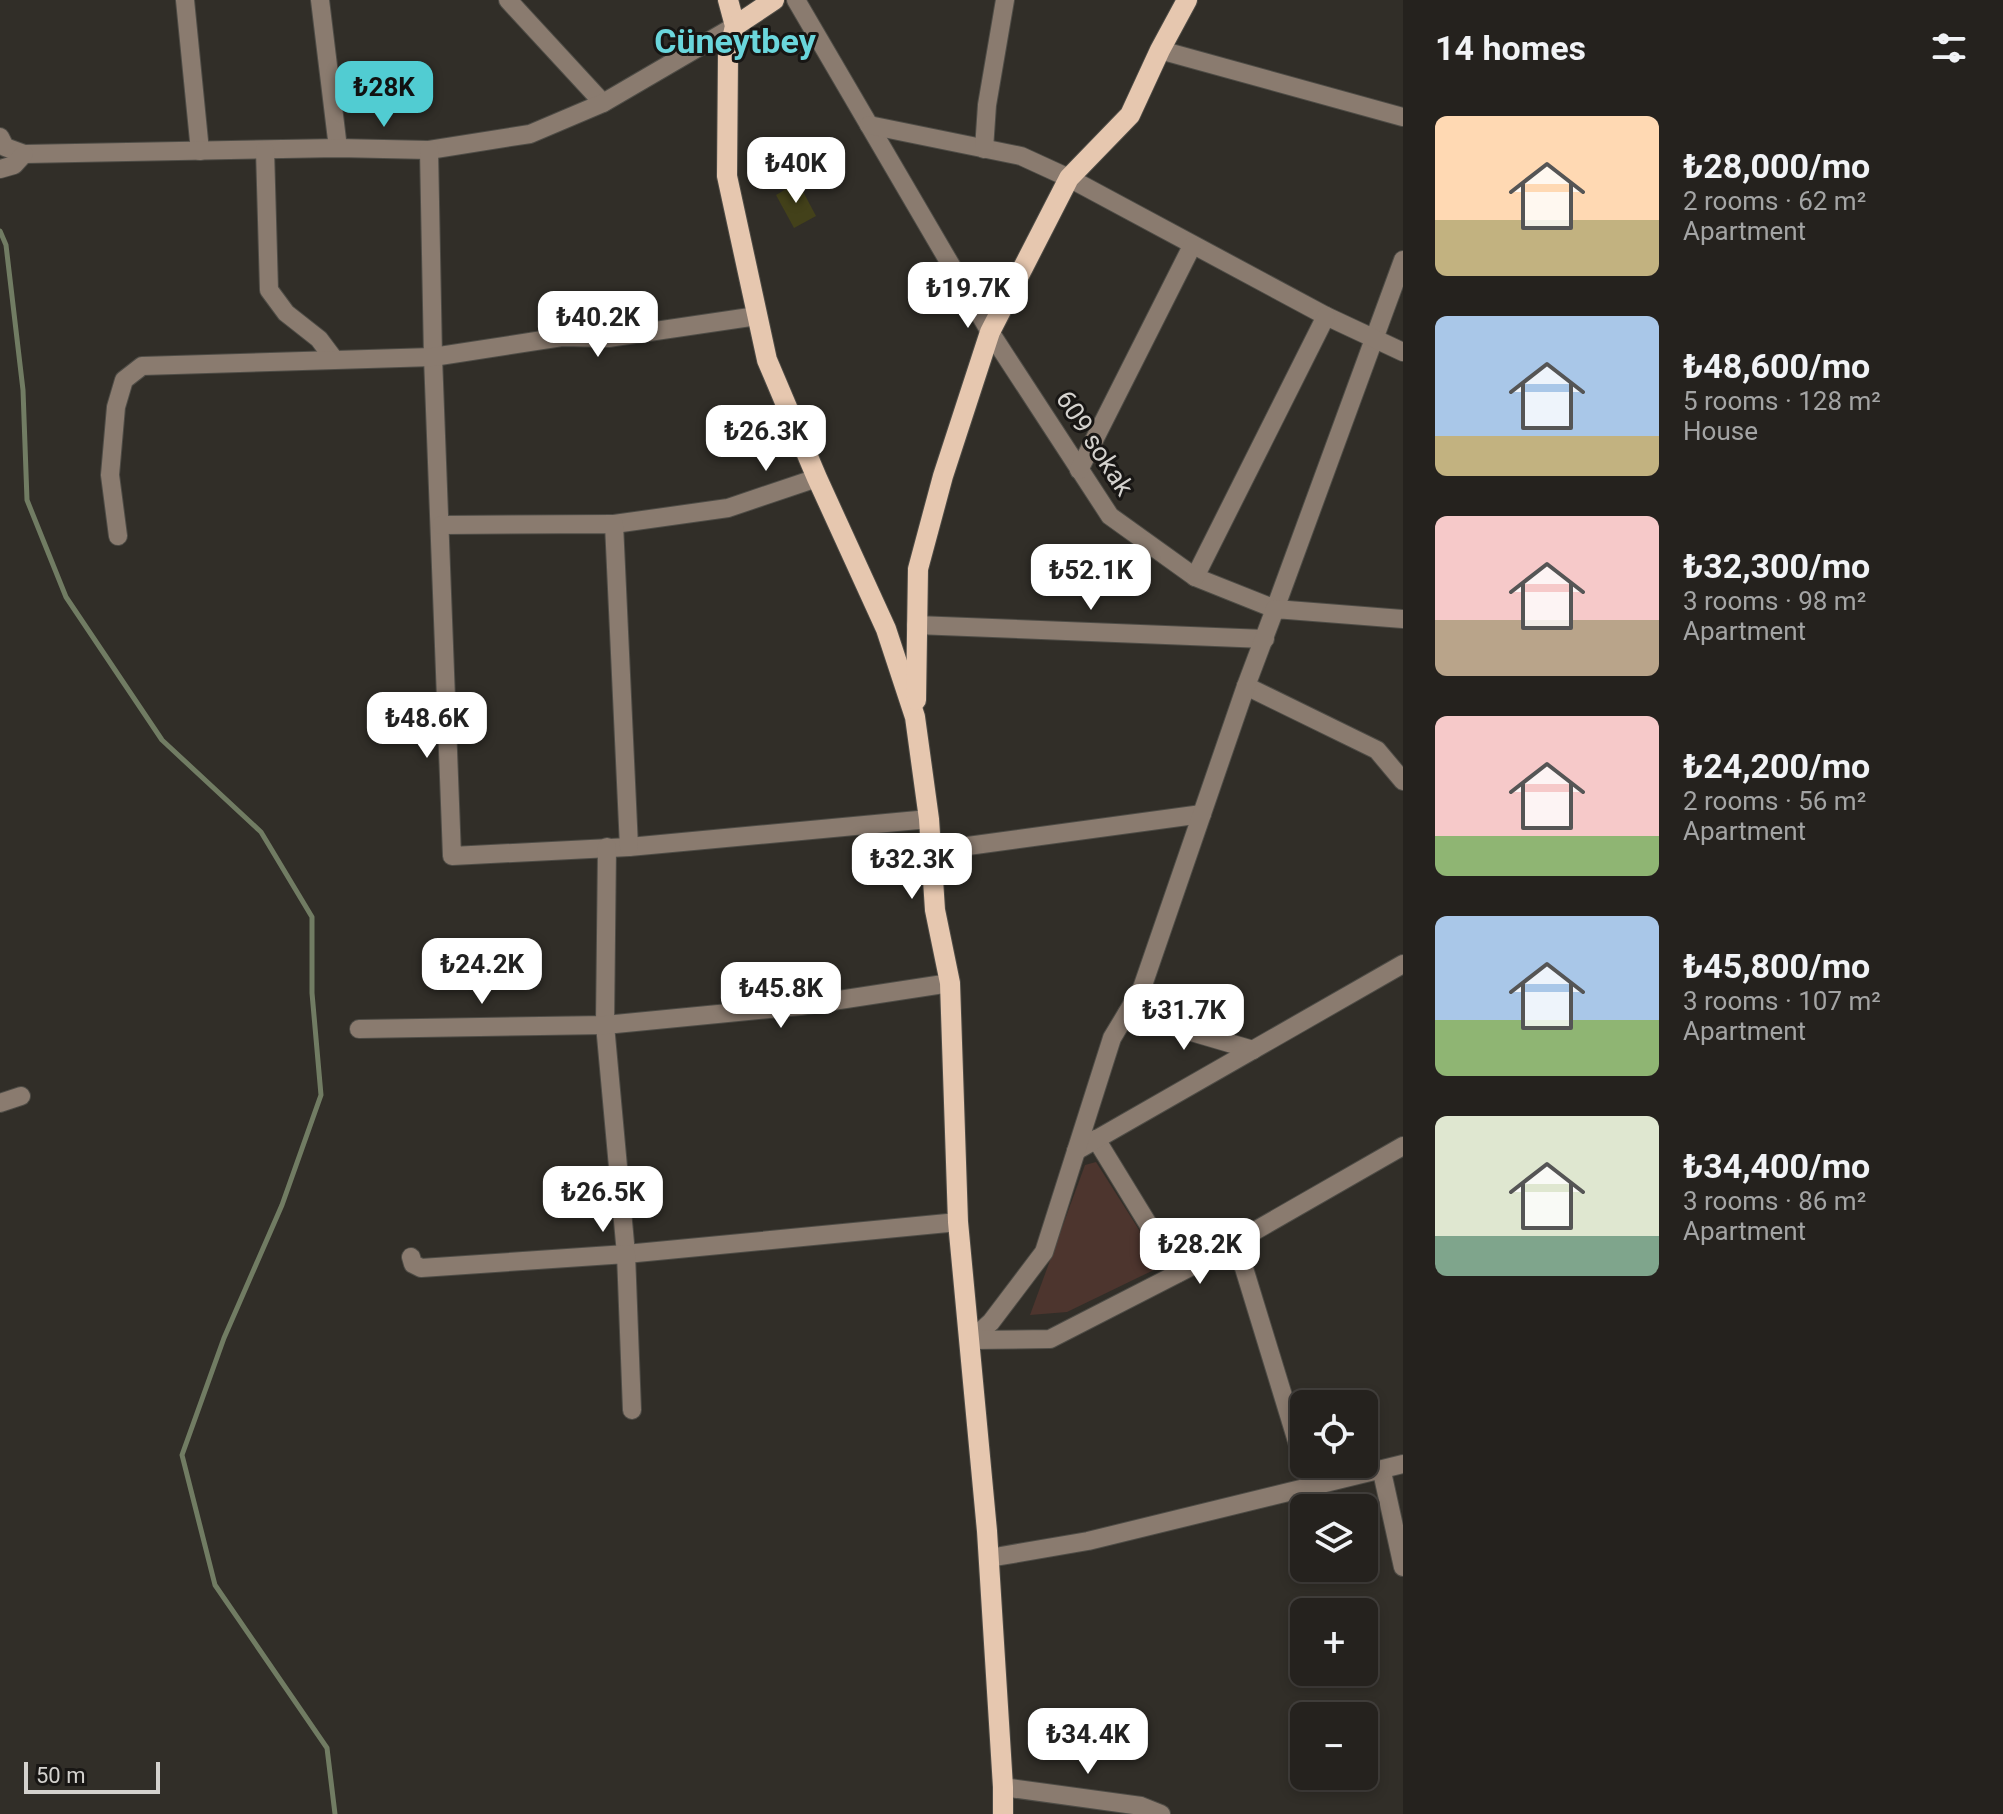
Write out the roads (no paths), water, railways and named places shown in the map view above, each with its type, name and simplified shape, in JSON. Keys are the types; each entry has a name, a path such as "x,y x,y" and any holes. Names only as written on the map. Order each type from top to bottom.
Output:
{"main road":[{"path":"728,0 735,26 728,56 727,176 767,360 886,629 915,717"},
{"path":"735,26 774,0"},
{"path":"1003,1814 989,1558 958,1222 950,983 935,910 929,819 915,717 918,569 943,476 990,332 1069,178 1130,115 1187,0"}],"street":[{"path":"185,0 200,151"},
{"path":"320,0 338,148"},
{"path":"508,0 603,103"},
{"name":"609 sokak","path":"796,0 990,332 1110,516 1195,577 1275,609 1403,619"},
{"path":"984,149 987,105 1005,0"},
{"path":"0,137 5,147 24,154 338,148 429,150 530,134 603,103 735,26"},
{"path":"1160,50 1403,117"},
{"path":"869,125 1021,156 1069,178 1326,316 1403,352"},
{"path":"265,150 269,290 286,313 319,339 334,359"},
{"path":"429,150 433,357 452,856 629,847 929,819"},
{"path":"0,169 14,165 24,154"},
{"path":"1079,470 1192,246"},
{"path":"971,1340 991,1322 1044,1252 1112,1038 1142,988 1246,686 1403,260"},
{"path":"118,536 110,475 116,407 124,380 142,366 433,357 562,337 608,338 757,316"},
{"path":"1195,577 1326,316"},
{"path":"441,525 614,524 728,508 817,478"},
{"path":"614,524 629,847"},
{"path":"916,625 1265,639"},
{"path":"1246,686 1377,750 1403,781"},
{"path":"931,851 1202,814"},
{"path":"607,847 605,1025 626,1254 632,1410"},
{"path":"1076,1151 1403,964"},
{"path":"359,1029 605,1025 800,1006 950,983"},
{"path":"1127,1013 1253,1050"},
{"path":"0,1103 21,1096"},
{"path":"1096,1139 1178,1273"},
{"path":"971,1340 1050,1339 1236,1242 1403,1146"},
{"path":"411,1257 413,1264 421,1268 626,1254 958,1222"},
{"path":"1236,1242 1311,1487"},
{"path":"989,1558 1088,1541 1382,1472 1403,1464"},
{"path":"1382,1472 1403,1567"},
{"path":"1003,1787 1141,1806 1161,1814"}],"waterway":[{"path":"0,231 6,245 23,390 27,500 66,597 162,740 261,832 312,917 312,993 321,1095 282,1205 224,1338 182,1455 215,1585 327,1748 335,1814"}],"district":[{"name":"Cüneytbey","path":"735,41"}]}
